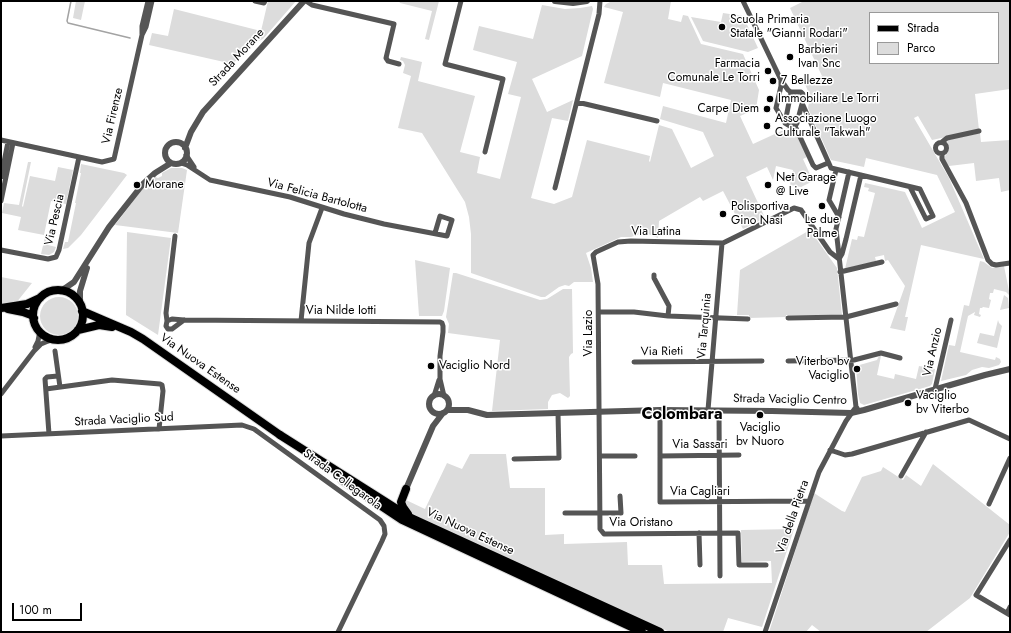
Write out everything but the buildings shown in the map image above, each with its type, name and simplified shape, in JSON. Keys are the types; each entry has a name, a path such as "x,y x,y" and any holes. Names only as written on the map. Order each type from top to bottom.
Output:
{"main road":[{"path":"1,308 27,304 49,292 61,291 74,296 81,307 83,319 78,330 67,338 53,339 40,331 34,318 36,306 42,296"},
{"name":"Via Nuova Estense","path":"81,307 143,339 369,499 402,520 642,632"},
{"path":"1,308 23,312 34,318"},
{"name":"Via Nuova Estense","path":"78,330 99,325 124,329"},
{"name":"Via Nuova Estense","path":"280,435 411,518 660,632"},
{"path":"375,495 392,500 404,493"},
{"path":"404,493 402,508 411,518"}],"street":[{"name":"Via Firenze","path":"1,140 102,162 114,160 142,35 142,26 148,1"},
{"name":"Via Firenze","path":"142,35 146,27 152,1"},
{"path":"255,1 264,3 265,1"},
{"path":"305,1 312,5 394,24 386,58 388,61 399,64"},
{"name":"Strada Morane","path":"182,146 203,112 305,1"},
{"path":"461,1 445,64 503,79 485,152"},
{"path":"555,1 574,3 587,1"},
{"path":"555,188 599,14 600,1"},
{"path":"743,1 786,88 791,92 801,92 803,94 802,103 795,126 813,165 816,168 828,163"},
{"path":"781,80 776,108 784,123 790,126 795,126"},
{"path":"784,123 791,92"},
{"path":"577,102 657,121"},
{"path":"802,103 831,168 910,187 920,188 933,216 926,219 910,187"},
{"path":"942,154 936,151 939,142 942,142 947,138 979,132"},
{"path":"1,177 11,142"},
{"path":"1,201 11,142"},
{"path":"942,142 945,144 947,150 942,154"},
{"path":"173,143 182,146 186,155 181,163 174,164 169,160 166,150 167,147 173,143"},
{"path":"942,154 942,159 966,204 988,260 992,264 996,265 1010,263"},
{"name":"Via Felicia Bartolotta","path":"186,155 197,171"},
{"name":"Via Pescia","path":"1,250 48,260 56,256 59,250 79,156"},
{"path":"61,291 74,282 109,227 140,187 169,160"},
{"name":"Via Felicia Bartolotta","path":"181,163 187,165 210,180 290,197 322,208 384,224 435,233"},
{"path":"836,170 829,200 838,217"},
{"path":"849,172 836,229 850,360 858,409"},
{"path":"840,259 861,175"},
{"path":"301,320 309,243 322,208"},
{"path":"722,243 794,208 801,210 830,252 840,259"},
{"path":"167,321 166,313 175,236"},
{"name":"Via Latina","path":"593,255 596,252 618,242 722,243"},
{"name":"Via Tarquinia","path":"708,410 722,243"},
{"name":"Via Lazio","path":"593,255 598,284 600,412"},
{"path":"81,307 82,280 91,257"},
{"path":"840,272 882,262"},
{"path":"654,275 654,278 669,306 668,316"},
{"path":"788,318 846,317 896,304"},
{"path":"599,312 634,312 668,316 748,319"},
{"name":"Via Nilde Iotti","path":"184,320 170,330 166,326 167,321 172,319 440,322 442,323 444,332 440,356 440,379 446,398"},
{"name":"Via Anzio","path":"935,389 951,320"},
{"path":"34,351 40,331"},
{"path":"1,394 34,351 41,344 53,339"},
{"path":"55,351 60,387"},
{"path":"788,361 850,360 881,354 900,358"},
{"name":"Via Rieti","path":"634,362 762,361"},
{"name":"Strada Vaciglio Centro","path":"445,411 468,410 487,414 660,410 851,413 858,409 1010,368"},
{"path":"49,434 46,378 58,376"},
{"name":"Via Nilde Iotti","path":"434,396 440,379"},
{"path":"46,389 112,380 155,382 162,385 163,391 159,429"},
{"path":"404,493 433,426 449,405 446,398 440,394 434,396 429,401 433,426"},
{"name":"Strada Vaciglio Centro","path":"446,398 468,410"},
{"path":"431,410 435,413 445,411"},
{"name":"Via Cagliari","path":"660,410 660,502 809,501"},
{"path":"719,410 720,576"},
{"name":"Via Oristano","path":"600,412 600,529 604,534 738,532 739,565 766,565"},
{"path":"514,459 559,458 558,413"},
{"name":"Via della Pietra","path":"765,632 819,472 851,413"},
{"path":"830,450 849,455 969,420 1010,439"},
{"name":"Strada Vaciglio Sud","path":"1,436 242,425 249,427"},
{"name":"Strada Collegarola","path":"249,427 254,428 380,520 384,526 385,534 338,632"},
{"path":"901,476 926,432"},
{"name":"Via Sassari","path":"660,456 739,455"},
{"path":"600,456 635,456"},
{"path":"989,504 1010,458"},
{"name":"Via Oristano","path":"565,513 620,513 620,496"},
{"path":"699,533 700,565"},
{"path":"1010,540 976,595 1008,614 1010,607"}],"green space":[{"path":"76,1 85,1 81,20 73,18"},
{"path":"268,1 296,1 263,39 250,45 233,64 149,45 152,33 168,36 174,9 261,31"},
{"path":"399,1 439,1 429,40 425,39 432,11 400,3"},
{"path":"612,1 671,1 668,19 681,22 683,15 688,16 701,44 743,54 759,90 756,109 740,116 753,144 790,127 794,129 807,157 803,159 813,181 801,187 790,185 793,170 776,166 773,180 767,167 746,177 765,218 743,229 723,191 703,201 700,197 659,221 658,238 648,234 621,237 586,253 591,268 593,282 574,282 569,286 565,285 559,287 545,297 541,297 471,273 471,234 465,202 422,133 398,128 411,76 403,73 405,65 403,61 400,60 401,57 422,62 418,81 475,96 460,152 480,157 477,173 500,179 521,97 508,94 517,62 473,50 479,26 533,39 542,5 565,9 592,6 593,9 582,56 532,79 547,112 573,100 568,121 552,118 531,198 554,204 572,197 587,140 650,156 650,162 659,125 672,129 691,168 714,156 703,132 660,119 663,106 726,123 731,100 663,83 660,97 604,83 623,12 604,7"},
{"path":"804,1 1010,2 1010,89 975,94 979,130 932,140 918,116 914,118 949,178 984,259 921,245 905,317 908,317 905,331 890,328 905,286 888,260 885,261 884,255 875,257 876,261 845,269 852,239 857,240 858,236 864,237 875,193 868,191 869,188 864,187 865,183 905,192 922,228 955,212 937,175 866,158 864,167 831,160 808,108 810,96 805,84 822,76 790,8"},
{"name":"Scuola Primaria Statale \"Gianni Rodari\"","path":"723,13 743,16 758,48 748,52 703,41 691,17 721,22"},
{"path":"980,133 981,142 1010,140 1010,190 1001,192 999,178 976,181 974,163 949,166 944,160 948,148 946,144 948,140"},
{"path":"28,162 31,162 23,207 30,176 55,181 58,167 73,170 66,204 51,201 44,235 18,230 21,217 2,213 4,203 19,205"},
{"path":"81,164 124,173 127,175 81,235 68,248 63,249 65,242 68,242 81,173"},
{"path":"171,168 182,168 187,170 178,233 115,225 147,183 155,177 158,178 162,176 162,173"},
{"path":"810,230 837,268 842,315 786,315 786,317 749,318 749,315 737,315 740,270"},
{"path":"127,232 171,238 158,335 126,315"},
{"path":"45,237 48,245 56,247 54,252 49,255 41,254"},
{"path":"415,260 450,268 442,316 419,316"},
{"path":"980,261 992,268 1004,266 1010,296 1006,292 994,289 993,293 990,293 989,299 991,300 989,308 980,308 980,317 974,315 975,312 968,316 960,352 995,360 996,357 1000,359 1001,362 999,365 989,368 982,367 972,370 966,375 941,381 949,345 955,346 964,305 969,306"},
{"path":"453,273 540,300 547,299 563,289 572,289 573,353 569,357 570,396 568,398 560,393 552,395 548,402 548,409 492,411 500,340 448,333 449,324 446,317"},
{"path":"1,277 32,283 16,303 1,305"},
{"path":"1004,295 1008,298 1009,308 1000,310"},
{"path":"55,297 63,297 75,306 78,316 75,326 69,332 63,335 55,335 43,326 40,320 40,312 49,300"},
{"path":"998,320 1002,326 997,348 977,343 980,333 994,336"},
{"path":"879,356 881,356 877,375 894,379 895,374 916,379 919,366 935,369 932,384 930,386 864,405 860,403 856,366 877,360"},
{"path":"470,454 506,454 510,488 545,488 545,535 564,534 564,544 627,542 628,565 662,565 664,584 772,583 771,561 742,562 741,530 794,529 762,627 728,618 723,632 670,632 414,518 405,509 406,500 425,509 447,463 462,469"},
{"path":"933,464 1010,525 1010,532 970,598 926,632 821,632 812,625 806,632 769,632 814,493 845,512 862,477 881,471 883,467 903,480 906,475 921,486"}],"waterway":[{"path":"71,1 67,21 68,23 130,38"}],"place":[{"name":"Scuola Primaria Statale \"Gianni Rodari\"","path":"722,27"},
{"name":"Barbieri Ivan Snc","path":"790,57"},
{"name":"Farmacia Comunale Le Torri","path":"768,71"},
{"name":"7 Bellezze","path":"773,81"},
{"name":"Immobiliare Le Torri","path":"770,99"},
{"name":"Carpe Diem","path":"767,109"},
{"name":"Associazione Luogo Culturale \"Takwah\"","path":"767,126"},
{"name":"Morane","path":"137,185"},
{"name":"Net Garage @ Live","path":"768,185"},
{"name":"Le due Palme","path":"822,206"},
{"name":"Polisportiva Gino Nasi","path":"723,214"},
{"name":"Vaciglio Nord","path":"431,366"},
{"name":"Viterbo bv Vaciglio","path":"857,369"},
{"name":"Vaciglio bv Viterbo","path":"908,403"},
{"name":"Vaciglio bv Nuoro","path":"760,415"}],"district":[{"name":"Colombara","path":"682,415"}]}
